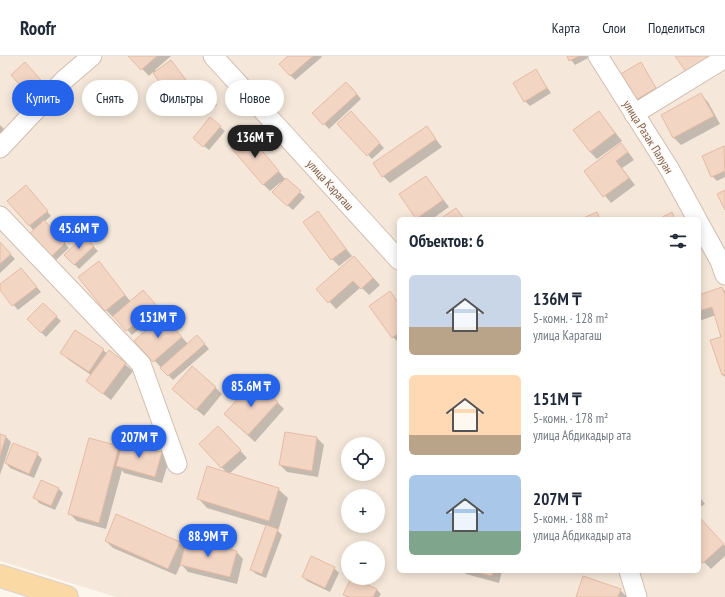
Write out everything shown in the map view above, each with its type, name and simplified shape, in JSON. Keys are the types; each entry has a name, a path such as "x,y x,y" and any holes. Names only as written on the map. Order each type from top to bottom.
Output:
{"main road":[{"path":"0,576 45,594 67,597"}],"street":[{"path":"0,148 64,80 92,56"},
{"name":"улица Карагаш","path":"213,56 397,258"},
{"name":"улица Разак Палуан","path":"598,56 670,170 696,217"},
{"path":"634,114 725,58"},
{"path":"0,216 141,364 177,464"},
{"path":"701,227 720,260 725,275"},
{"path":"630,573 637,597"}],"shaded area":[{"path":"0,56 725,56 725,597 116,597 0,561"}],"building":[{"path":"128,56 157,56 141,70"},
{"path":"288,56 313,56 290,76 279,64"},
{"path":"567,56 579,56 569,61"},
{"path":"675,56 711,56 686,72"},
{"path":"171,60 186,80 158,80 153,73"},
{"path":"25,62 41,80 15,80 11,75"},
{"path":"641,62 656,88 634,101 619,75"},
{"path":"536,69 547,88 524,102 513,83"},
{"path":"346,82 357,94 323,125 312,113"},
{"path":"701,93 714,116 673,138 661,115"},
{"path":"351,111 380,143 367,156 337,124"},
{"path":"599,111 615,133 590,152 573,130"},
{"path":"210,117 221,126 203,147 193,138"},
{"path":"427,126 436,139 382,177 373,163"},
{"path":"248,134 279,171 263,185 231,148"},
{"path":"621,143 628,152 616,161 629,178 603,197 584,171"},
{"path":"724,146 725,171 711,177 702,156"},
{"path":"426,176 443,200 419,217 415,217 399,194"},
{"path":"286,178 301,191 287,206 272,192"},
{"path":"26,185 48,211 29,226 7,201"},
{"path":"725,190 725,210 717,194"},
{"path":"456,208 463,217 443,217"},
{"path":"318,211 346,249 331,260 303,222"},
{"path":"597,212 599,217 586,217"},
{"path":"672,212 674,217 663,217"},
{"path":"44,220 65,243 51,257 29,234"},
{"path":"84,236 94,246 74,265 64,255"},
{"path":"0,242 11,254 0,264"},
{"path":"354,256 373,278 361,289 353,281 328,303 316,289"},
{"path":"99,261 125,295 105,311 78,277"},
{"path":"21,268 37,287 12,306 0,290 0,284"},
{"path":"722,287 725,295 725,374 722,375 710,340 721,337 712,307 701,310 701,294"},
{"path":"143,290 157,306 126,331 113,316"},
{"path":"390,291 397,301 397,334 392,338 369,306"},
{"path":"43,303 57,316 41,333 27,319"},
{"path":"163,315 182,337 153,362 134,341"},
{"path":"75,330 104,349 89,372 60,353"},
{"path":"197,335 205,344 168,376 160,368"},
{"path":"109,350 126,363 103,394 86,381"},
{"path":"192,366 216,387 196,410 172,389"},
{"path":"254,381 278,402 248,435 224,414"},
{"path":"218,426 241,450 221,468 199,444"},
{"path":"285,432 317,437 312,471 279,465"},
{"path":"0,434 6,436 0,456"},
{"path":"89,438 119,446 99,523 68,514"},
{"path":"123,442 162,452 155,477 116,466"},
{"path":"13,443 38,453 29,474 5,463"},
{"path":"207,466 279,488 269,521 197,499"},
{"path":"41,480 59,488 51,506 33,498"},
{"path":"116,514 180,542 168,569 105,541"},
{"path":"701,519 724,544 703,563 701,561"},
{"path":"266,525 278,529 262,574 250,570"},
{"path":"187,538 237,551 230,577 180,565"},
{"path":"311,556 335,567 325,588 302,577"},
{"path":"480,573 493,573 492,576"},
{"path":"583,576 621,589 618,597 576,597"},
{"path":"348,585 368,585 377,589 373,597 349,597 343,595"}]}
